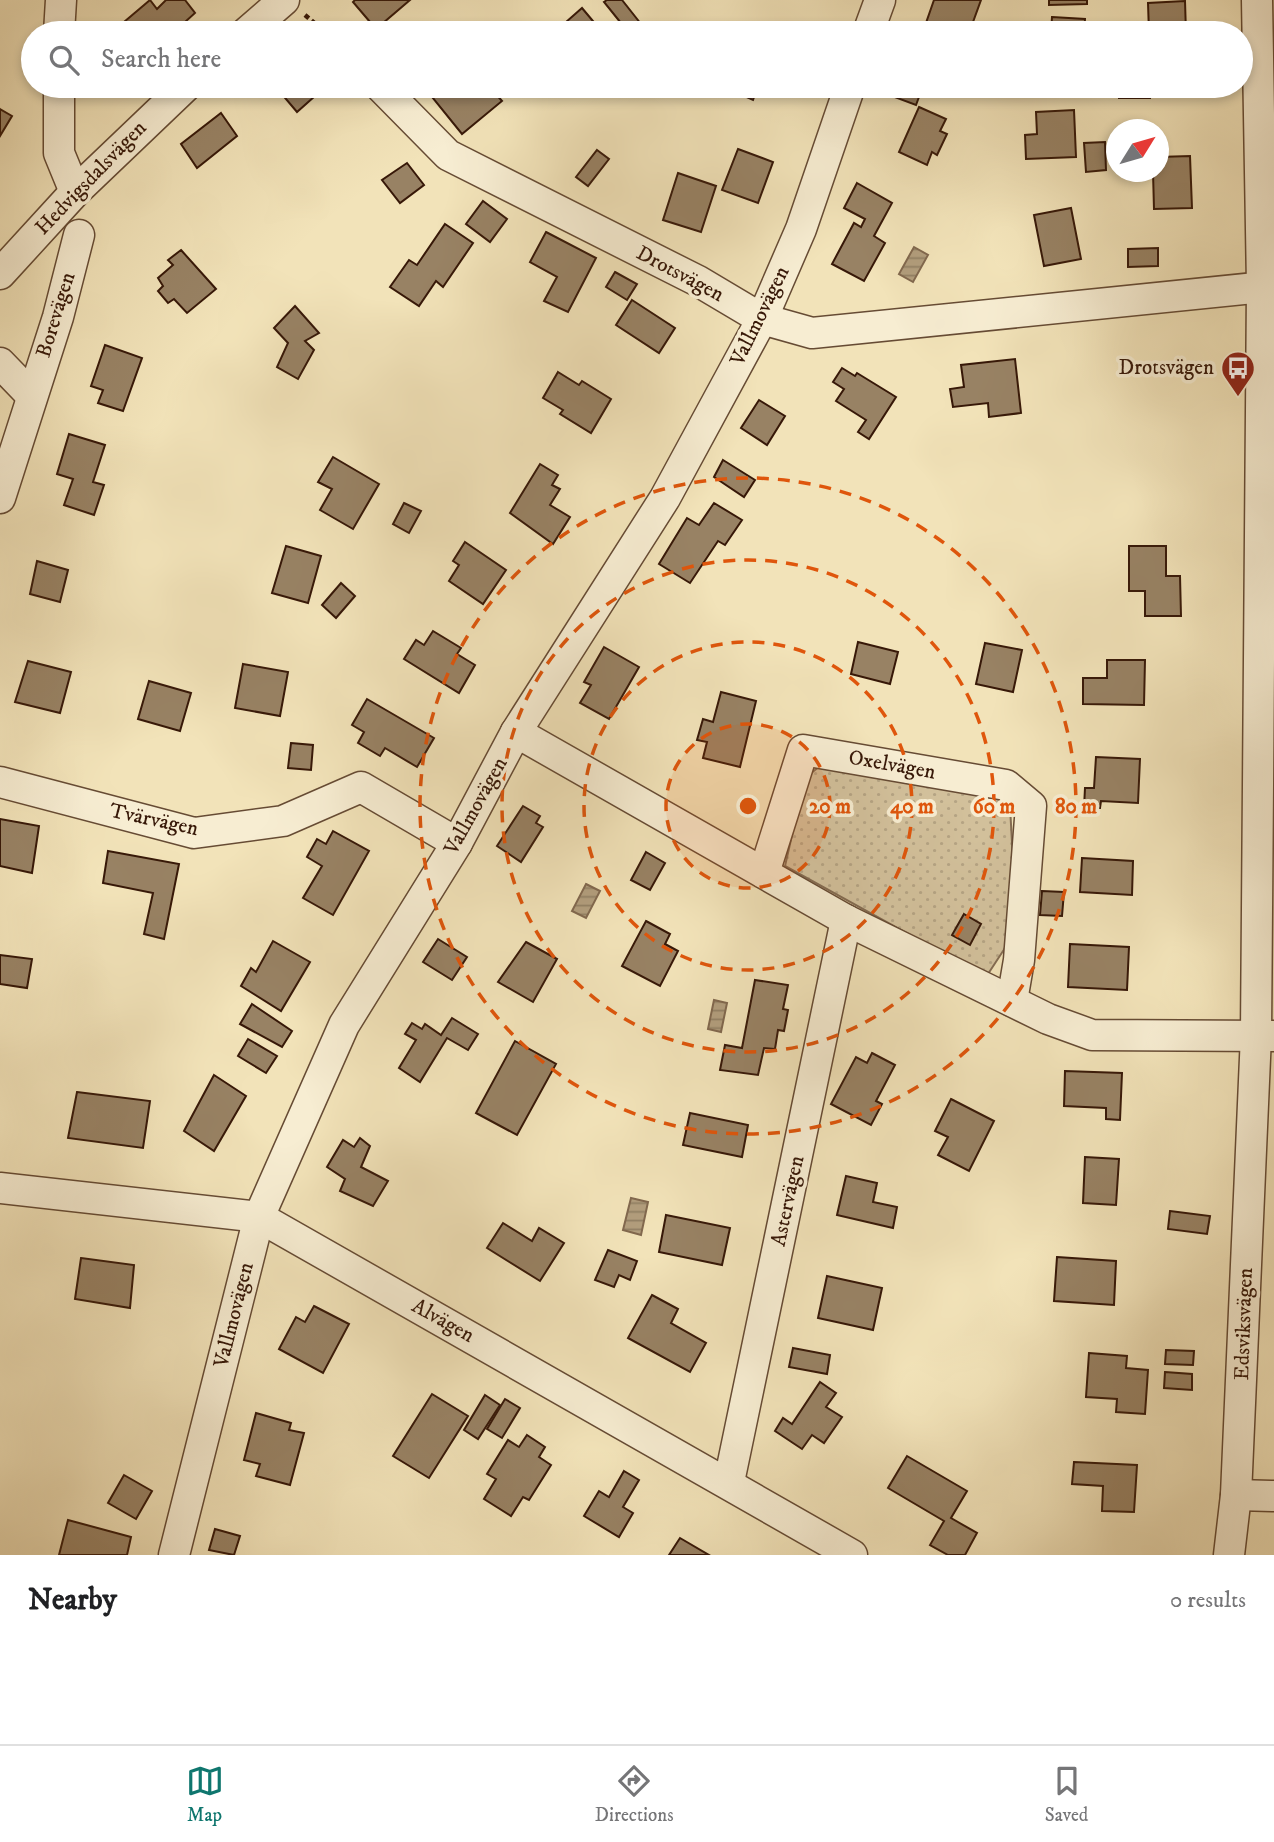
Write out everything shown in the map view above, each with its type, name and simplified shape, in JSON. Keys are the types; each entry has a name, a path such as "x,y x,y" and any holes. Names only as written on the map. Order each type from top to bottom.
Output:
{"street":[{"path":"60,21 61,0"},
{"path":"260,21 284,0"},
{"path":"872,21 880,0"},
{"name":"Edsviksvägen","path":"1229,1555 1236,1495 1265,1035 1268,286 1257,0"},
{"path":"59,98 59,153 75,192"},
{"name":"Hedvigsdalsvägen","path":"3,266 145,121 172,98"},
{"name":"Drotsvägen","path":"392,98 448,155 698,281 762,319 812,333 1268,286"},
{"name":"Vallmovägen","path":"174,1555 259,1217 344,1025 457,843 516,732 665,498 762,319 801,229 846,98"},
{"name":"Borevägen","path":"0,498 58,317 79,235"},
{"name":"Borevägen","path":"0,363 31,395"},
{"path":"516,732 846,920 1012,1001 1091,1035 1265,1035"},
{"name":"Oxelvägen","path":"764,873 803,750 1006,785 1031,806 1019,960 1012,1001"},
{"name":"Tvärvägen","path":"0,782 194,833 284,821 361,787 457,843"},
{"name":"Astervägen","path":"729,1482 846,920"},
{"name":"Alvägen","path":"0,1188 259,1217 729,1482 852,1555"},
{"path":"1236,1495 1274,1496"}],"shaded area":[{"path":"914,247 928,255 913,282 899,274"},
{"path":"825,762 991,793 1010,806 1013,861 1007,945 986,977 785,866 805,778"},
{"path":"586,884 600,891 586,918 572,911"},
{"path":"714,1000 727,1003 721,1032 708,1029"},
{"path":"631,1198 648,1202 641,1235 623,1230"}],"building":[{"path":"150,0 157,9 166,0 185,0 195,13 186,21 125,21"},
{"path":"410,0 385,21 369,21 353,2"},
{"path":"622,0 639,21 619,21 604,2"},
{"path":"934,0 981,0 973,21 927,21"},
{"path":"1049,0 1087,0 1087,4 1049,5"},
{"path":"1185,1 1186,21 1149,21 1148,3"},
{"path":"582,8 593,21 567,21"},
{"path":"1052,17 1085,19 1085,21 1052,21"},
{"path":"285,98 313,98 297,112"},
{"path":"433,98 499,98 502,101 462,134"},
{"path":"897,98 919,98 916,105"},
{"path":"919,107 946,119 940,131 947,134 937,155 932,152 927,165 899,152"},
{"path":"0,109 12,116 0,136"},
{"path":"1074,110 1076,157 1026,159 1025,135 1037,134 1036,112"},
{"path":"221,113 237,136 197,168 181,144"},
{"path":"1105,142 1106,170 1086,172 1084,143"},
{"path":"738,149 773,162 758,203 722,190"},
{"path":"597,150 609,159 588,186 576,177"},
{"path":"1190,156 1192,208 1154,209 1153,182 1169,182 1169,157"},
{"path":"407,163 424,185 400,203 382,180"},
{"path":"678,173 716,186 701,232 663,220"},
{"path":"857,183 892,203 874,236 885,243 864,281 832,264 854,223 861,227 865,219 844,208"},
{"path":"483,201 507,219 490,242 466,224"},
{"path":"1071,208 1081,259 1044,266 1034,215"},
{"path":"445,224 473,243 443,287 436,281 419,306 390,287 409,260 417,265"},
{"path":"546,232 596,258 568,312 544,301 557,277 530,262"},
{"path":"1158,248 1158,266 1128,267 1128,249"},
{"path":"181,250 216,289 187,313 174,299 168,303 158,291 163,286 158,278 173,265 168,260"},
{"path":"615,272 637,284 627,300 606,287"},
{"path":"632,300 675,328 659,353 616,325"},
{"path":"295,306 319,333 305,341 314,350 298,379 277,367 288,343 274,328"},
{"path":"105,345 142,358 123,411 98,403 103,390 91,386"},
{"path":"1015,359 1021,413 989,417 988,403 953,407 950,389 964,387 961,365"},
{"path":"842,368 855,376 857,373 896,397 869,439 858,432 866,420 836,401 844,389 833,382"},
{"path":"558,372 579,385 582,381 611,399 591,433 560,414 563,410 543,398"},
{"path":"759,400 785,416 767,445 741,428"},
{"path":"69,434 105,445 93,482 104,485 94,515 64,505 73,479 57,474"},
{"path":"333,457 379,484 353,529 320,510 332,489 318,482"},
{"path":"723,460 755,480 744,497 714,477"},
{"path":"540,464 558,475 552,485 560,489 550,505 570,517 553,544 510,513"},
{"path":"404,503 421,511 409,533 393,524"},
{"path":"714,503 742,520 725,545 718,541 690,583 659,564 687,518 699,525"},
{"path":"465,542 506,570 483,604 449,581 459,565 453,561"},
{"path":"286,546 321,556 308,603 272,593"},
{"path":"1129,546 1166,546 1166,576 1180,576 1181,616 1145,616 1145,591 1129,591"},
{"path":"37,561 68,570 60,602 30,594"},
{"path":"341,583 355,596 336,618 322,605"},
{"path":"433,631 461,648 457,654 475,665 459,693 404,659 416,640 424,645"},
{"path":"858,642 898,652 890,684 851,674"},
{"path":"985,643 1022,650 1013,692 976,684"},
{"path":"604,647 639,667 609,719 580,703 591,685 584,682"},
{"path":"1107,660 1145,660 1144,705 1083,704 1083,678 1107,678"},
{"path":"28,661 71,672 60,713 15,702"},
{"path":"243,664 288,672 280,716 235,708"},
{"path":"149,681 191,693 180,731 138,719"},
{"path":"721,692 756,701 740,767 703,758 707,742 697,740 703,719 713,722"},
{"path":"367,699 434,738 417,767 385,748 380,756 358,743 364,732 352,725"},
{"path":"291,743 313,745 311,770 288,768"},
{"path":"1096,757 1140,759 1138,803 1101,801 1100,808 1084,808 1085,788 1094,788"},
{"path":"523,806 540,816 536,823 543,827 521,862 497,846"},
{"path":"0,819 39,826 32,873 0,866"},
{"path":"333,831 369,851 333,915 303,898 322,866 307,857 317,839 326,844"},
{"path":"108,851 179,864 164,939 144,934 153,893 103,883"},
{"path":"646,852 665,863 650,890 631,880"},
{"path":"1082,858 1133,861 1132,895 1080,892"},
{"path":"1042,891 1064,892 1062,916 1040,915"},
{"path":"964,914 981,924 970,945 952,935"},
{"path":"646,921 670,934 665,944 678,951 660,986 622,966"},
{"path":"438,939 467,957 452,980 423,962"},
{"path":"273,941 310,962 281,1011 241,986 251,968 256,972"},
{"path":"526,942 557,959 533,1002 498,982"},
{"path":"1070,944 1129,947 1127,990 1068,987"},
{"path":"0,955 32,959 27,988 0,984"},
{"path":"755,980 788,985 783,1009 788,1010 784,1031 778,1030 775,1049 764,1048 758,1075 720,1070 725,1045 742,1048"},
{"path":"252,1004 292,1031 282,1047 240,1024"},
{"path":"452,1018 478,1034 468,1050 447,1038 420,1082 399,1068 416,1040 405,1034 412,1023 422,1029 425,1024 441,1035"},
{"path":"248,1039 277,1056 266,1073 238,1056"},
{"path":"515,1041 556,1064 517,1135 476,1113"},
{"path":"872,1053 895,1065 876,1101 882,1104 871,1125 831,1104 856,1057 867,1063"},
{"path":"1065,1071 1122,1073 1120,1120 1106,1119 1106,1108 1064,1106"},
{"path":"214,1075 246,1096 214,1151 184,1131"},
{"path":"77,1092 150,1101 143,1148 68,1138"},
{"path":"951,1099 994,1121 969,1171 938,1155 948,1137 935,1131"},
{"path":"690,1113 748,1125 742,1157 683,1145"},
{"path":"360,1138 370,1146 361,1167 388,1181 373,1206 340,1191 345,1179 327,1167 343,1140 354,1147"},
{"path":"1085,1157 1119,1159 1116,1205 1083,1203"},
{"path":"846,1176 877,1183 873,1202 897,1207 893,1228 837,1215"},
{"path":"1170,1211 1210,1216 1207,1234 1168,1229"},
{"path":"666,1215 730,1228 722,1265 659,1252"},
{"path":"503,1223 532,1241 539,1228 564,1243 540,1281 487,1248"},
{"path":"608,1250 637,1261 630,1280 619,1275 614,1287 595,1280"},
{"path":"1057,1257 1116,1261 1114,1305 1054,1301"},
{"path":"81,1258 134,1265 130,1308 75,1299"},
{"path":"827,1276 882,1288 873,1330 818,1318"},
{"path":"652,1295 678,1309 671,1323 706,1343 690,1372 628,1338"},
{"path":"314,1306 349,1324 323,1373 279,1349 296,1317 305,1322"},
{"path":"793,1348 830,1355 827,1374 789,1367"},
{"path":"1166,1350 1194,1351 1193,1365 1165,1364"},
{"path":"1089,1353 1127,1356 1126,1368 1148,1370 1145,1414 1116,1412 1117,1399 1086,1397"},
{"path":"1165,1372 1192,1374 1192,1390 1164,1388"},
{"path":"820,1382 836,1393 826,1407 842,1417 824,1443 812,1435 802,1449 775,1431 783,1418 792,1424"},
{"path":"432,1394 468,1416 429,1478 393,1456"},
{"path":"485,1395 500,1405 478,1439 464,1430"},
{"path":"505,1399 520,1408 502,1438 487,1429"},
{"path":"256,1413 291,1423 289,1430 304,1433 290,1485 256,1476 260,1464 244,1460"},
{"path":"527,1435 545,1447 539,1457 551,1465 529,1500 523,1497 511,1516 484,1499 496,1479 487,1474 508,1440 519,1447"},
{"path":"907,1456 967,1491 951,1518 977,1533 965,1555 948,1555 930,1545 944,1521 888,1488"},
{"path":"1074,1462 1137,1465 1134,1512 1102,1511 1103,1486 1072,1484"},
{"path":"624,1471 639,1480 623,1507 633,1513 619,1537 584,1516 599,1491 609,1497"},
{"path":"124,1475 152,1491 136,1519 108,1503"},
{"path":"68,1520 131,1537 127,1555 59,1555"},
{"path":"215,1529 240,1536 234,1555 209,1550"},
{"path":"680,1538 709,1555 669,1555"}],"place":[{"name":"Drotsvägen","path":"1238,398"}]}
